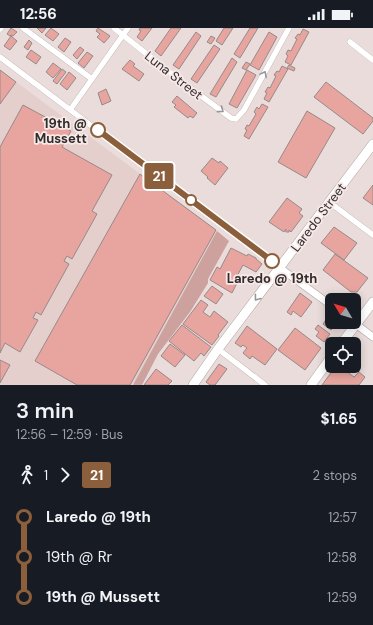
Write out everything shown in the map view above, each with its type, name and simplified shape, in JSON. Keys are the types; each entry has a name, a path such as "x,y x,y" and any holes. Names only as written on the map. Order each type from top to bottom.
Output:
{"main road":[{"name":"Laredo Street","path":"193,384 373,144"},
{"path":"361,316 373,302"},
{"path":"311,385 325,366"}],"street":[{"path":"23,28 92,79"},
{"name":"Luna Street","path":"114,28 231,118 236,119 244,110 286,29"},
{"path":"70,110 128,28"},
{"path":"350,42 373,60"},
{"path":"0,57 325,301"},
{"path":"329,202 373,235"},
{"path":"361,328 373,337"},
{"path":"218,349 265,385"}],"shaded area":[{"path":"0,70 217,231 133,385 0,385"},
{"path":"217,231 229,241 208,279 208,283 190,312 158,354 142,385 133,385"}],"building":[{"path":"11,28 17,32 13,36 7,34"},
{"path":"37,28 46,28 42,33"},
{"path":"51,28 59,34 53,41 45,35"},
{"path":"98,28 110,36 104,43 97,37 100,34 96,31"},
{"path":"140,28 152,28 142,41 137,37 141,31 139,30"},
{"path":"171,28 181,28 161,56 155,51"},
{"path":"224,28 233,28 222,45 216,41"},
{"path":"250,28 258,28 240,58 234,54"},
{"path":"303,29 309,32 291,65 285,62 288,56 286,54 288,50 291,51 297,39 295,38 298,34 300,35"},
{"path":"196,32 201,36 179,69 173,65"},
{"path":"269,32 277,37 259,70 250,65"},
{"path":"11,36 17,41 10,50 4,46"},
{"path":"211,36 215,38 211,44 207,42"},
{"path":"65,38 71,42 64,52 58,47"},
{"path":"29,40 32,43 28,50 24,47"},
{"path":"214,45 220,49 197,83 191,79"},
{"path":"80,47 84,50 77,59 73,55"},
{"path":"31,50 41,57 36,64 26,57"},
{"path":"87,52 93,56 84,68 78,63"},
{"path":"232,58 237,62 216,97 210,94"},
{"path":"130,60 135,64 133,66 144,74 139,81 122,69"},
{"path":"246,62 250,64 246,70 242,68"},
{"path":"53,63 61,69 53,78 46,72"},
{"path":"289,65 295,68 294,71 287,68"},
{"path":"282,66 288,69 269,102 264,99 267,93 265,92 268,87 270,88 276,76 274,75 277,71 279,72"},
{"path":"62,69 66,72 57,84 53,81"},
{"path":"0,70 16,82 0,104"},
{"path":"247,70 256,75 237,108 229,104"},
{"path":"69,72 76,78 67,90 60,84"},
{"path":"326,82 373,118 373,121 363,134 314,97"},
{"path":"106,89 111,101 102,105 98,93"},
{"path":"177,96 197,113 193,118 190,116 188,118 174,107 176,105 172,102"},
{"path":"262,104 268,107 249,139 244,136 247,130 245,129 247,125 249,126 256,114 254,112 257,107 259,109"},
{"path":"23,105 71,131 62,147 112,175 92,211 97,214 72,259 67,256 64,261 69,264 41,315 36,312 33,318 38,320 20,352 5,343 0,353 0,147"},
{"path":"307,111 335,128 306,178 278,162"},
{"path":"212,158 219,163 220,161 228,168 215,185 201,171"},
{"path":"140,174 216,230 130,385 77,385 35,361"},
{"path":"373,185 373,205 363,198"},
{"path":"287,198 302,209 299,213 303,216 291,232 289,230 289,232 286,232 286,229 284,232 269,222"},
{"path":"334,227 357,243 344,260 321,243"},
{"path":"231,248 247,256 248,254 256,258 262,264 256,272 243,265 236,278 239,279 232,293 210,280 217,267 220,269"},
{"path":"335,254 368,278 357,292 351,292 323,270"},
{"path":"212,286 223,294 216,304 204,296"},
{"path":"300,293 312,302 301,317 293,311 291,315 287,312"},
{"path":"201,300 208,305 203,312 210,317 214,311 228,322 212,345 183,324"},
{"path":"182,325 211,347 204,356 201,353 194,361 169,341"},
{"path":"318,325 330,334 328,337 325,337 324,342 316,336 319,332 315,329"},
{"path":"247,326 277,349 265,365 252,356 250,359 243,353 247,348 243,345 241,347 235,343"},
{"path":"295,328 321,348 305,370 278,350"},
{"path":"170,344 185,355 175,367 161,356"},
{"path":"0,360 10,365 0,383"},
{"path":"219,364 227,369 215,385 210,385 206,382"},
{"path":"156,369 172,381 168,385 144,385"},
{"path":"331,373 349,373 354,377 360,373 365,377 359,385 322,385"}],"bus line":[{"name":"21","path":"98,130 272,261"}],"place":[{"name":"19th @ Mussett","path":"98,130"},
{"name":"Laredo @ 19th","path":"272,261"}]}
